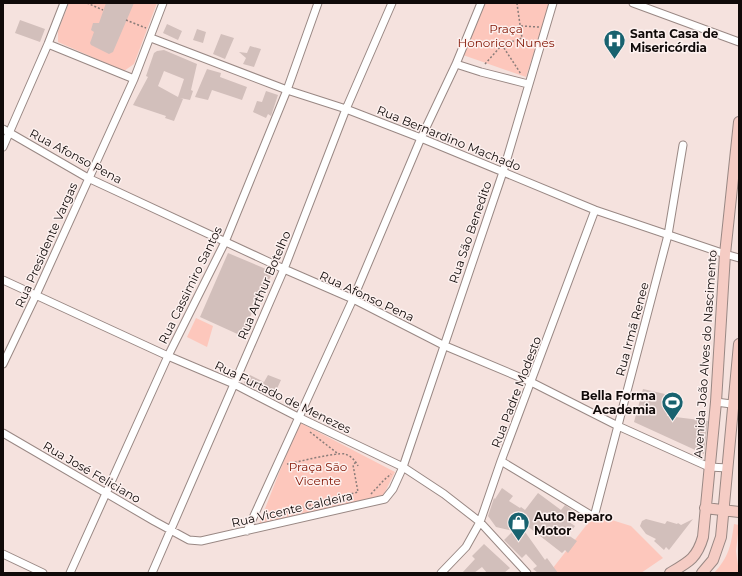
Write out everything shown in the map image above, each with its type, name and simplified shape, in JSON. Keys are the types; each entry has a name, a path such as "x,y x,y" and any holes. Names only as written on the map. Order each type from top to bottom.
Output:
{"main road":[{"name":"Avenida João Alves do Nascimento","path":"670,573 689,562 700,548 703,537 716,402 725,254 736,173 739,122"},
{"path":"702,573 713,560 721,538 728,468 737,405 739,344"},
{"path":"705,508 739,512"}],"street":[{"path":"3,147 48,44 64,3"},
{"name":"Rua Presidente Vargas","path":"3,364 134,79 163,3"},
{"name":"Rua Cassimiro Santos","path":"70,573 168,356 225,242 287,90 318,3"},
{"name":"Rua Arthur Botelho","path":"152,573 284,270 346,109 392,3"},
{"path":"247,531 353,299 421,138 456,64 481,3"},
{"name":"Rua São Benedito","path":"403,467 443,345 503,172 553,3"},
{"path":"633,3 647,5 739,42"},
{"name":"Rua Bernardino Machado","path":"152,35 287,90 346,109 421,138 595,210 739,258"},
{"path":"48,44 134,79"},
{"path":"456,64 528,84"},
{"name":"Rua Afonso Pena","path":"3,129 88,178 284,270 353,299 443,345 531,382 618,426 709,467 728,468"},
{"name":"Rua Irmã Renee","path":"501,461 594,517 668,235 683,145"},
{"name":"Rua Padre Modesto","path":"441,573 466,547 480,522 501,461 595,210"},
{"name":"Rua Furtado de Menezes","path":"3,280 168,356 234,384 298,417 403,467 444,494 480,522 526,573"},
{"path":"716,402 737,405"},
{"name":"Rua José Feliciano","path":"3,433 170,530"},
{"name":"Rua Vicente Caldeira","path":"170,530 189,540 201,541 385,498 393,489 403,467"},
{"path":"3,554 44,573"}],"path":[{"path":"87,3 103,10"},
{"path":"481,72 486,63 502,45 522,38 517,3"},
{"path":"126,20 152,35"},
{"path":"520,26 545,27"},
{"path":"502,45 528,84"},
{"path":"310,432 337,453"},
{"path":"282,466 337,453 346,454 352,458 358,466"},
{"path":"280,514 358,493 353,465 356,462"},
{"path":"367,495 371,494 384,480 395,472"}],"green space":[{"path":"69,3 157,3 134,64 124,71 58,42 58,31"},
{"name":"Praça Honorico Nunes","path":"485,3 550,3 526,77 463,55"},
{"path":"196,318 213,326 207,347 187,337"},
{"name":"Praça São Vicente","path":"299,422 395,472 383,496 259,524"},
{"path":"599,516 631,526 663,558 641,573 549,573 588,523"},
{"path":"734,524 739,525 736,551 739,573 714,573 726,556 732,538"}],"building":[{"path":"106,3 134,3 113,52 109,54 91,45 90,43 94,32 91,30 93,23 99,23"},
{"path":"20,20 45,29 40,42 15,33"},
{"path":"167,24 182,31 178,40 163,33"},
{"path":"197,29 206,32 203,43 193,40"},
{"path":"221,34 234,38 225,59 213,54"},
{"path":"250,46 261,49 254,67 243,64 246,58 239,52 247,53"},
{"path":"164,50 197,64 191,90 193,91 190,100 180,98 183,99 174,121 165,118 166,116 133,105 148,77 146,76 154,53","holes":["164,71 184,79 178,97 158,86"]},
{"path":"207,69 221,73 220,77 247,87 242,100 212,90 208,100 195,97"},
{"path":"266,91 278,95 271,116 268,114 266,118 253,112 257,101 262,102"},
{"path":"228,253 273,272 250,317 244,337 200,317"},
{"path":"248,374 264,382 268,375 281,380 274,395 244,383"},
{"name":"Bella Forma Academia","path":"643,389 665,394 667,416 708,421 704,454 634,422"},
{"path":"502,488 513,496 509,501 525,510 538,493 561,510 565,505 576,513 569,522 575,526 568,535 577,541 568,553 565,550 562,553 513,515 545,560 547,558 558,573 538,573 533,569 537,566 526,554 522,558 504,540 513,531 496,527 488,516 494,498 495,499"},
{"path":"646,519 665,524 667,521 681,525 693,519 669,550 666,547 664,550 654,541 656,539 646,534 640,526 642,521"},
{"path":"484,544 510,568 504,573 487,573 482,567 474,573 462,573 475,559 472,556"}],"place":[{"name":"Santa Casa de Misericórdia","path":"614,60"},
{"name":"Bella Forma Academia","path":"672,422"},
{"name":"Auto Reparo Motor","path":"518,542"}]}
